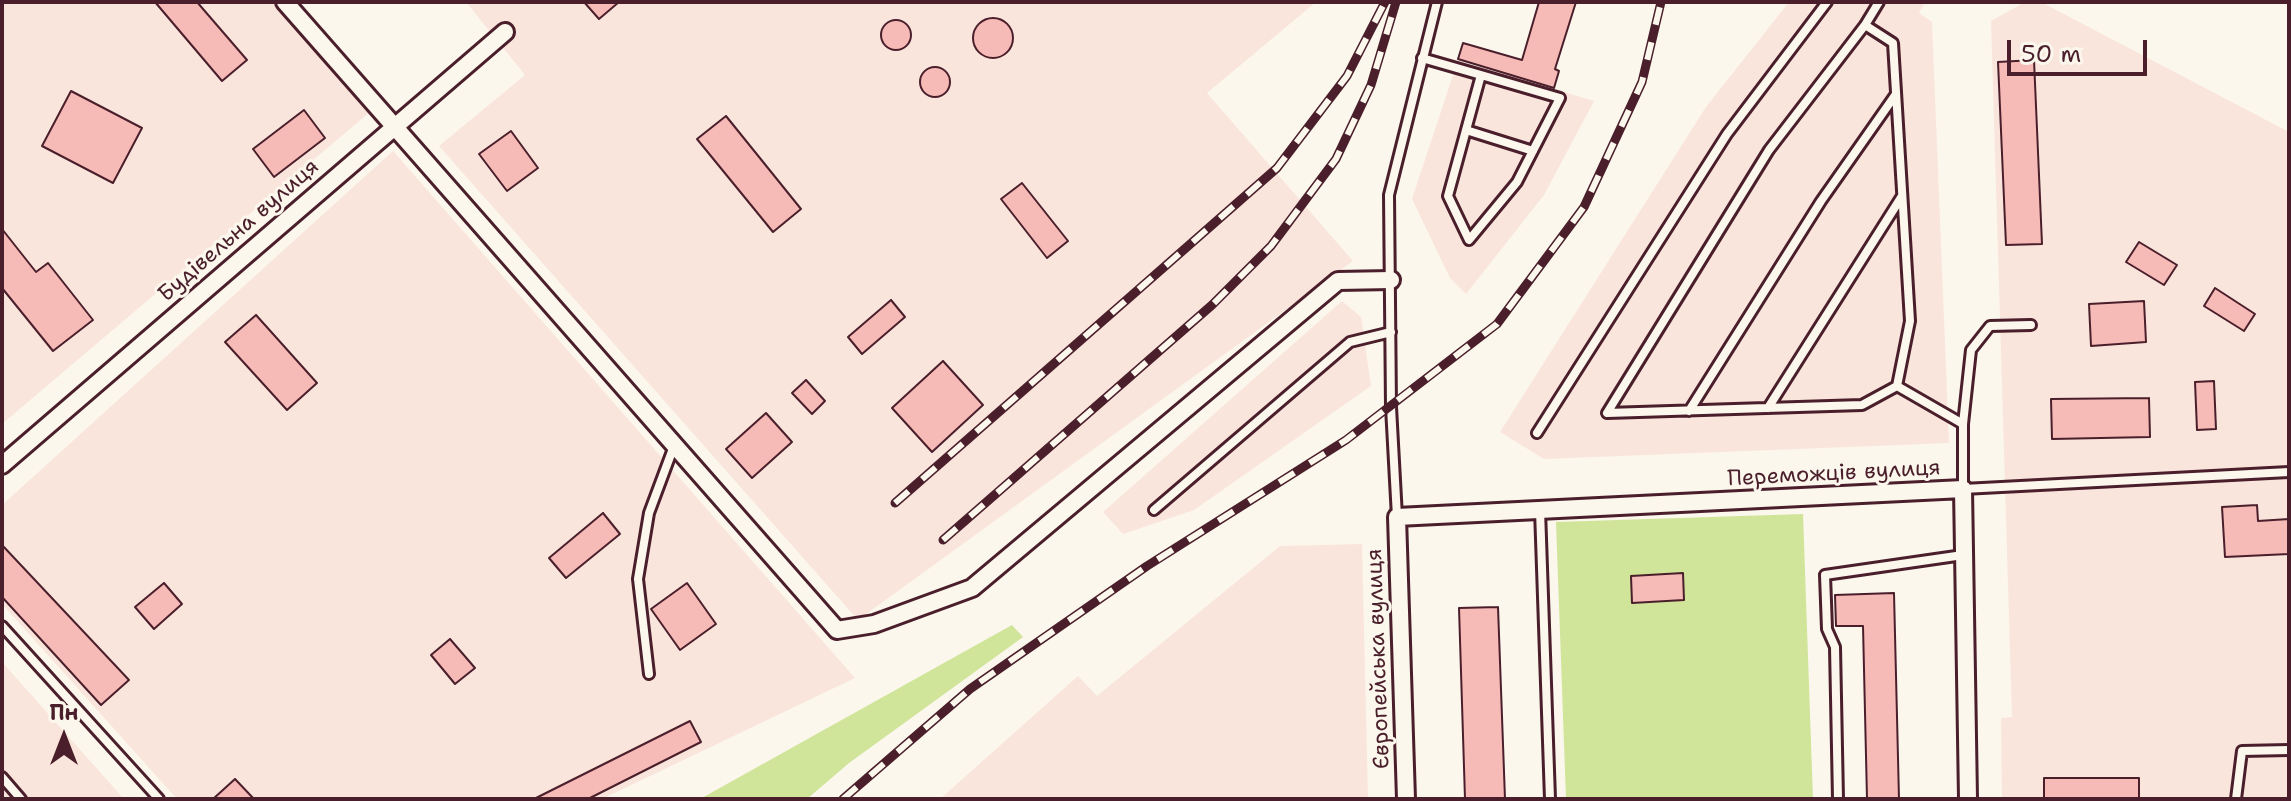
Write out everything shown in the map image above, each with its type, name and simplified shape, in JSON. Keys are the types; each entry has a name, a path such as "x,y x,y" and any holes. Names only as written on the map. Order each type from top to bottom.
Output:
{"street":[{"path":"285,2 392,128 837,630 874,624 972,588 1338,281 1391,280"},
{"name":"Будівельна вулиця","path":"2,465 505,32"},
{"name":"Переможців вулиця","path":"1397,517 1963,489 1968,799"},
{"name":"Європейська вулиця","path":"1397,517 1406,799"}],"lane":[{"path":"1397,517 1389,195 1437,2"},
{"path":"1537,433 1727,134 1827,2"},
{"path":"1879,2 1865,25 1769,150 1607,413 1862,405 1897,386"},
{"path":"1865,25 1893,43 1910,321 1897,386"},
{"path":"1422,58 1481,75 1560,98 1517,182 1469,240 1448,196 1481,75"},
{"path":"1689,411 1821,201 1896,94"},
{"path":"1466,130 1533,151"},
{"path":"1768,408 1902,195"},
{"path":"2031,325 1990,326 1971,350 1963,424 1963,489 2289,472"},
{"path":"1154,510 1350,342 1391,332"},
{"path":"1897,386 1963,424"},
{"path":"649,674 638,579 649,513 674,446"},
{"path":"1540,510 1550,799"},
{"path":"1838,799 1835,647 1827,629 1825,575 1964,555"},
{"path":"2,626 159,799"},
{"path":"2236,799 2242,751 2289,750"},
{"path":"2,777 21,799"}],"shaded area":[{"path":"2,2 279,2 371,111 2,424"},
{"path":"466,2 1316,2 1207,93 1353,261 858,620 439,146 525,75"},
{"path":"1789,2 1925,2 1919,13 1932,22 1949,443 1544,459 1500,432 1706,107"},
{"path":"2025,2 2041,2 2289,132 2289,799 2002,799 2001,718 2012,717 1991,21"},
{"path":"1458,60 1594,101 1544,195 1466,294 1450,278 1412,199"},
{"path":"393,151 855,678 602,799 177,799 2,604 2,505"},
{"path":"1342,301 1361,317 1371,386 1194,510 1123,534 1103,512"},
{"path":"1362,544 1368,799 940,799 1078,676 1097,696 1280,546"},
{"path":"2,662 124,799 2,799"}],"green space":[{"path":"1803,514 1813,799 1566,799 1556,522"},
{"path":"1012,625 1023,637 849,763 807,799 700,799"}],"building":[{"path":"155,2 197,2 247,60 222,81"},
{"path":"584,2 619,2 599,19"},
{"path":"1539,2 1576,2 1555,69 1559,71 1554,88 1458,59 1463,43 1522,60"},
{"path":"993,18 1007,24 1013,38 1007,52 993,58 979,52 973,38 979,24"},
{"path":"896,20 902,21 910,29 910,41 902,49 896,50 890,49 882,41 881,35 882,29 890,21"},
{"path":"2034,60 2042,244 2006,245 1998,62"},
{"path":"935,67 941,68 949,76 949,88 941,96 935,97 929,96 921,88 920,82 921,76 929,68"},
{"path":"71,91 142,128 113,183 42,146"},
{"path":"304,110 325,138 274,177 253,149"},
{"path":"726,116 801,209 773,232 697,139"},
{"path":"511,131 538,168 507,191 479,154"},
{"path":"1022,183 1068,241 1047,258 1001,199"},
{"path":"2,229 36,272 48,263 93,320 53,351 2,288"},
{"path":"2139,242 2177,265 2164,285 2126,262"},
{"path":"2215,288 2255,314 2244,331 2204,306"},
{"path":"891,300 905,317 862,354 848,337"},
{"path":"2144,301 2146,342 2091,346 2089,304"},
{"path":"256,315 317,383 287,410 225,342"},
{"path":"943,361 983,405 932,452 892,408"},
{"path":"806,380 825,401 812,414 792,393"},
{"path":"2214,381 2216,429 2197,430 2195,382"},
{"path":"2149,398 2150,437 2052,439 2051,399"},
{"path":"766,413 792,442 752,478 726,449"},
{"path":"2257,505 2258,521 2289,519 2289,554 2225,557 2222,507"},
{"path":"603,513 620,534 566,578 549,558"},
{"path":"2,545 129,680 101,705 2,597"},
{"path":"1683,573 1684,600 1632,603 1631,576"},
{"path":"164,583 182,604 154,629 135,607"},
{"path":"687,583 716,624 680,650 651,609"},
{"path":"1894,593 1899,799 1867,799 1863,626 1836,626 1835,595"},
{"path":"1498,607 1505,799 1465,799 1459,608"},
{"path":"450,639 475,668 455,684 431,655"},
{"path":"690,721 701,742 588,799 534,799"},
{"path":"2044,778 2139,778 2139,799 2044,799"},
{"path":"235,779 254,799 213,799"}],"railway":[{"path":"895,503 1277,168 1347,76 1385,2"},
{"path":"943,540 1212,305 1271,246 1336,159 1371,85 1396,2"},
{"path":"843,799 970,689 1147,566 1346,440 1497,324 1584,207 1642,82 1661,2"}]}
